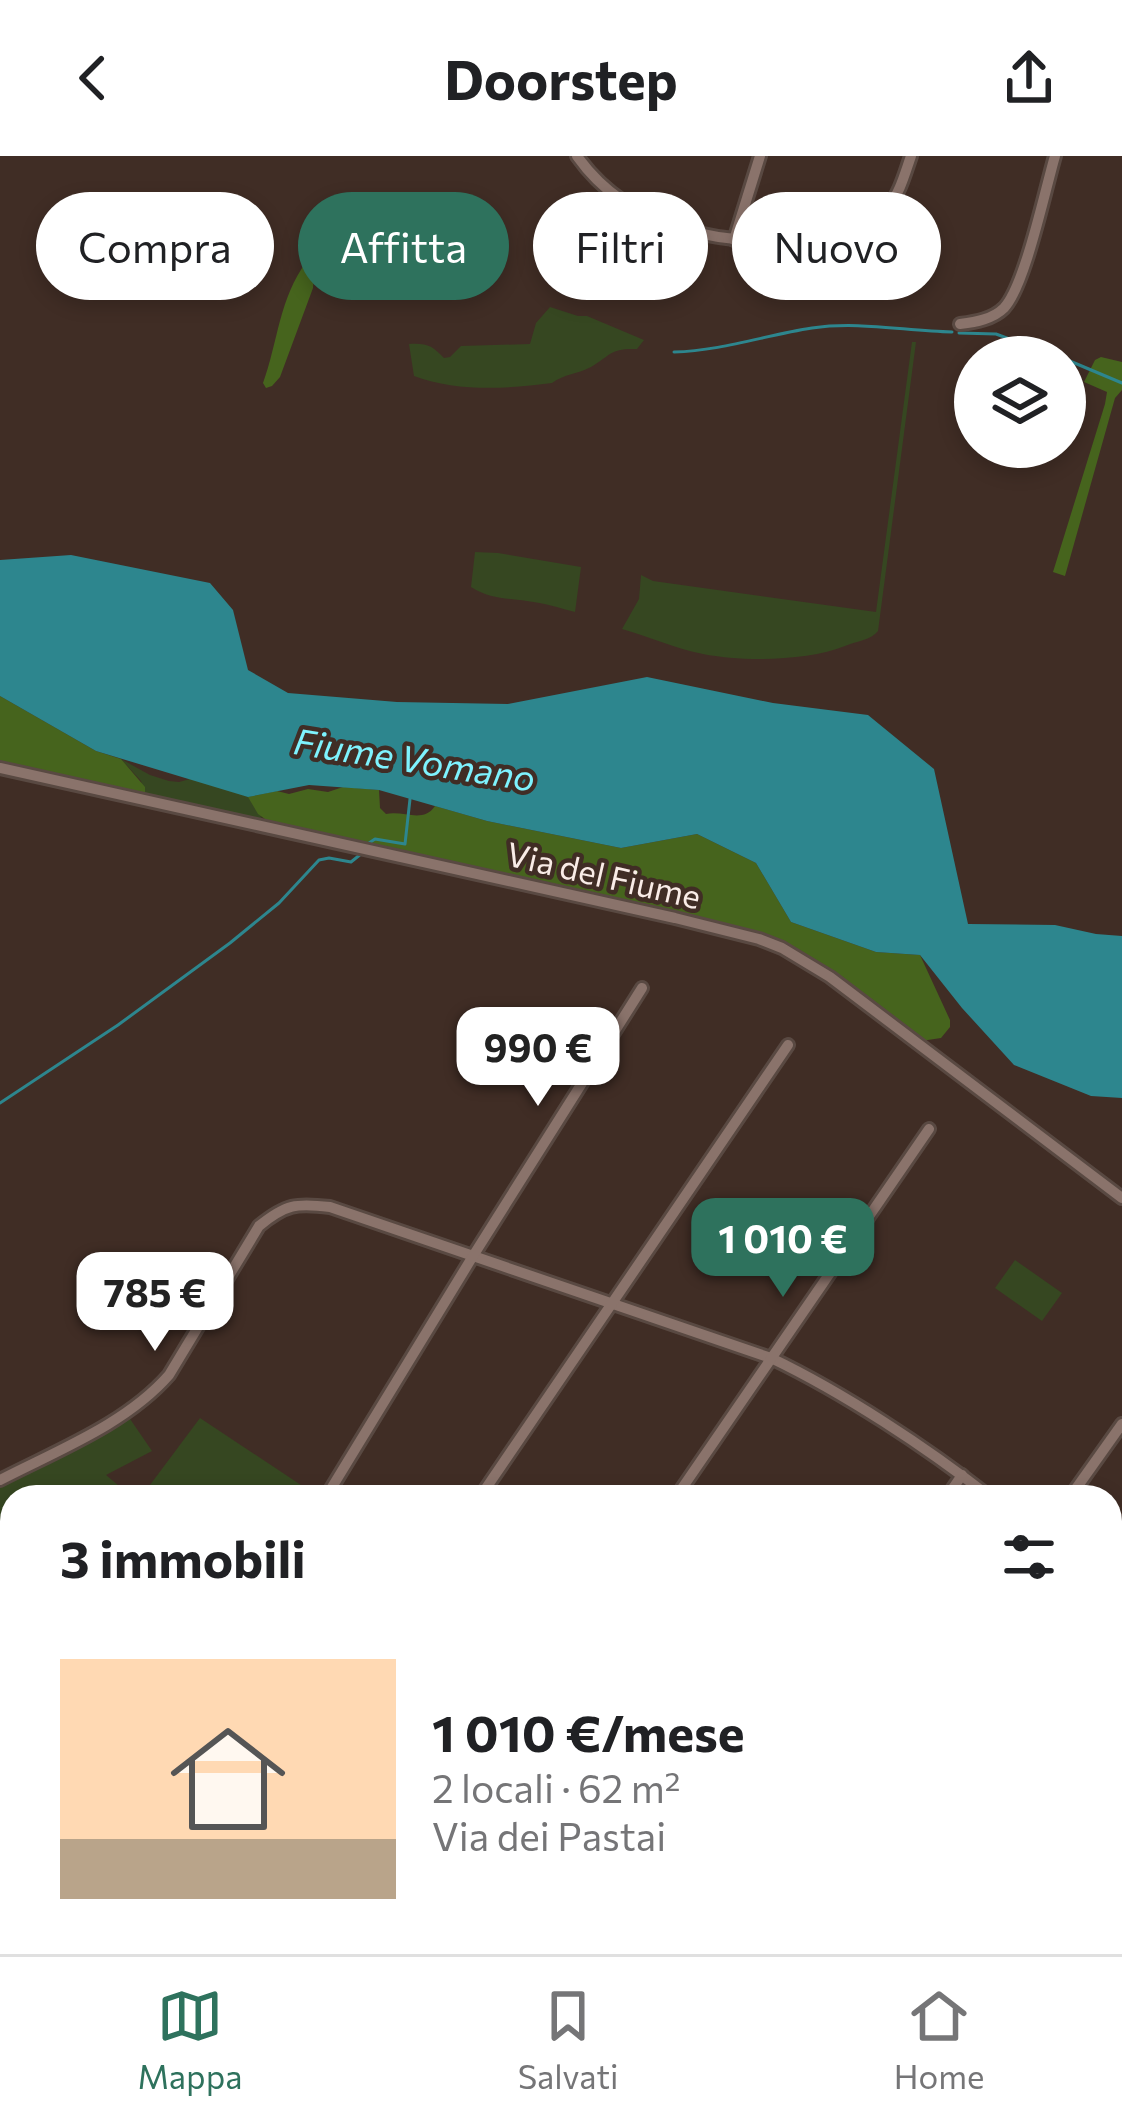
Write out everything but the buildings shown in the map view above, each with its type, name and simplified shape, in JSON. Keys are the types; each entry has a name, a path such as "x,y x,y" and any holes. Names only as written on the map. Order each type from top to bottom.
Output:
{"street":[{"path":"577,156 603,184 640,211 676,227 732,240"},
{"path":"749,192 760,156"},
{"path":"896,192 911,156"},
{"path":"961,324 995,315 1011,297 1054,156"},
{"name":"Via del Fiume","path":"0,768 653,913 782,947 830,977 1122,1198"},
{"path":"333,1485 642,988"},
{"path":"488,1485 788,1045"},
{"path":"684,1485 929,1129"},
{"path":"0,1480 97,1430 155,1391 260,1226 280,1209 299,1204 330,1207 771,1358 814,1378 975,1485"},
{"path":"1079,1485 1122,1424"},
{"path":"955,1485 962,1475"}],"green space":[{"path":"298,275 298,300 309,300 280,377 266,388 263,383"},
{"path":"550,307 587,316 644,340 637,349 616,351 552,383 482,388 414,376 409,344 429,346 444,358 461,346 530,344 536,323"},
{"path":"912,342 916,342 875,634 813,655 756,659 693,652 622,629 639,599 641,575 653,581 876,612"},
{"path":"1095,360 1122,362 1122,390 1115,398 1065,576 1053,572 1107,392 1086,383"},
{"path":"475,552 581,567 575,612 492,596 471,587"},
{"path":"0,696 96,751 121,759 145,787 145,795 0,762"},
{"path":"121,759 169,781 197,777 277,791 249,797 263,820 145,795 141,781"},
{"path":"343,787 379,790 380,808 386,814 419,815 435,806 621,848 697,834 756,863 791,922 876,952 920,955 950,1027 941,1038 921,1041 787,948 269,822 248,797"},
{"path":"1015,1260 1062,1293 1042,1321 995,1288"},
{"path":"128,1416 152,1451 106,1475 118,1485 4,1485"},
{"path":"200,1418 301,1485 150,1485"}],"water":[{"name":"Fiume Vomano","path":"71,555 210,583 233,610 248,670 288,693 508,704 647,677 773,703 868,715 934,769 968,924 1055,925 1122,936 1122,1098 1091,1096 1014,1065 920,955 876,952 791,922 756,863 697,834 621,848 487,821 379,790 309,785 248,797 96,751 0,696 0,560"}],"waterway":[{"path":"674,352 830,326 952,332"},
{"path":"959,333 1001,336"},
{"path":"1086,368 1122,383"},
{"path":"369,843 375,839 405,844 410,799"},
{"path":"0,1103 230,943 279,903 319,860 351,862 361,854"}]}
